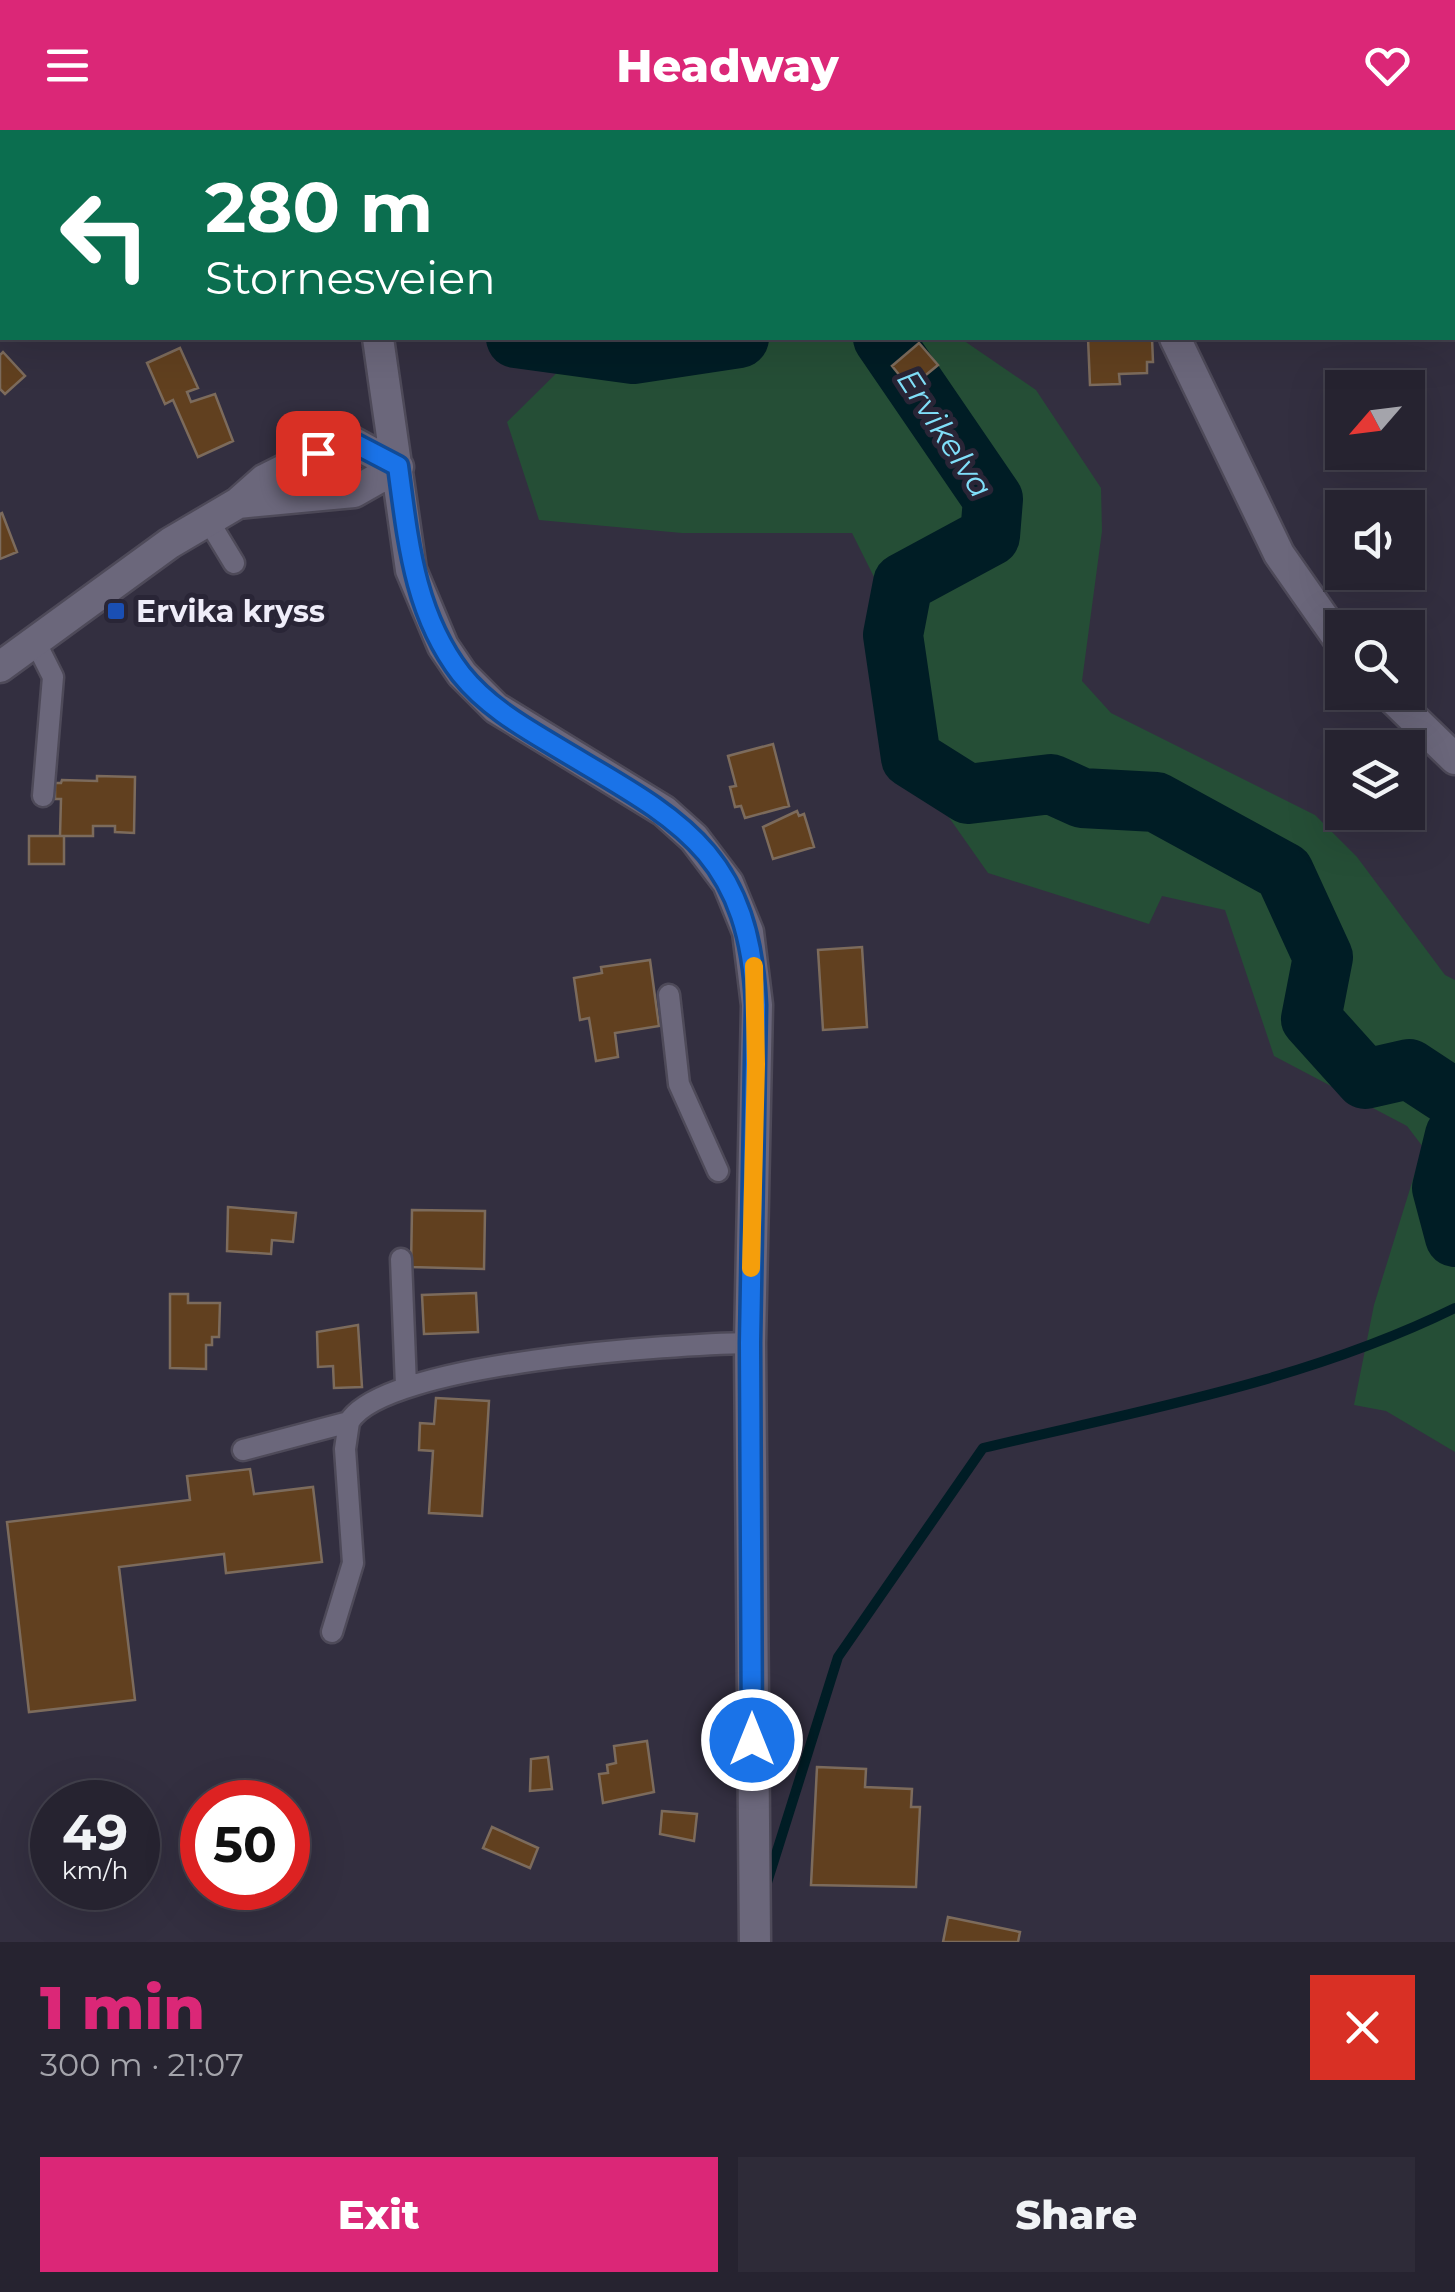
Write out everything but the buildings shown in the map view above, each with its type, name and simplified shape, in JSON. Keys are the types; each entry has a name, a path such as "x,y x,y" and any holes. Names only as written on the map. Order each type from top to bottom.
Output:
{"main road":[{"path":"1176,340 1264,527 1325,621"},
{"path":"379,342 411,570 442,646 462,674 496,708 664,810 710,855 743,914 755,971 756,1005 750,1343 756,1941 765,1942"},
{"path":"0,666 170,543 238,503 264,480 318,453 352,442 398,466"},
{"path":"238,503 354,492 398,466"},
{"path":"1405,710 1455,759"}],"lane":[{"path":"208,520 234,564"},
{"path":"36,643 53,678 43,796"},
{"path":"669,995 680,1084 718,1171"},
{"path":"401,1259 406,1386"},
{"path":"243,1450 349,1422 364,1405 406,1386 486,1369 750,1343"},
{"path":"332,1632 353,1564 346,1449 349,1422"}],"green space":[{"path":"590,340 963,340 1036,390 1101,488 1102,531 1082,681 1111,713 1315,815 1325,830 1330,830 1357,857 1445,975 1455,980 1455,1452 1386,1411 1354,1405 1374,1305 1423,1147 1407,1126 1274,1056 1225,910 1162,896 1149,924 988,873 929,789 902,633 852,533 682,533 539,520 507,422"}],"waterway":[{"name":"Ervikelva","path":"531,340 633,354 726,340"},
{"name":"Ervikelva","path":"884,340 993,499 990,536 903,583 893,635 911,758 968,794 1051,784 1082,798 1156,802 1284,872 1323,957 1311,1019 1365,1079 1409,1069 1455,1099"},
{"name":"Ervikelva","path":"1455,1135 1442,1188 1455,1237"},
{"path":"765,1889 838,1657 983,1448 1283,1374 1399,1333 1455,1308"}],"slow traffic":[{"path":"751,1268 754,966"}],"place":[{"name":"Ervika kryss","path":"116,611"}],"route":[{"path":"318,453 352,442 398,466 411,570 442,646 462,674 496,708 526,729 664,810 710,855 743,914 755,971 756,1005 750,1343 752,1740"}]}
